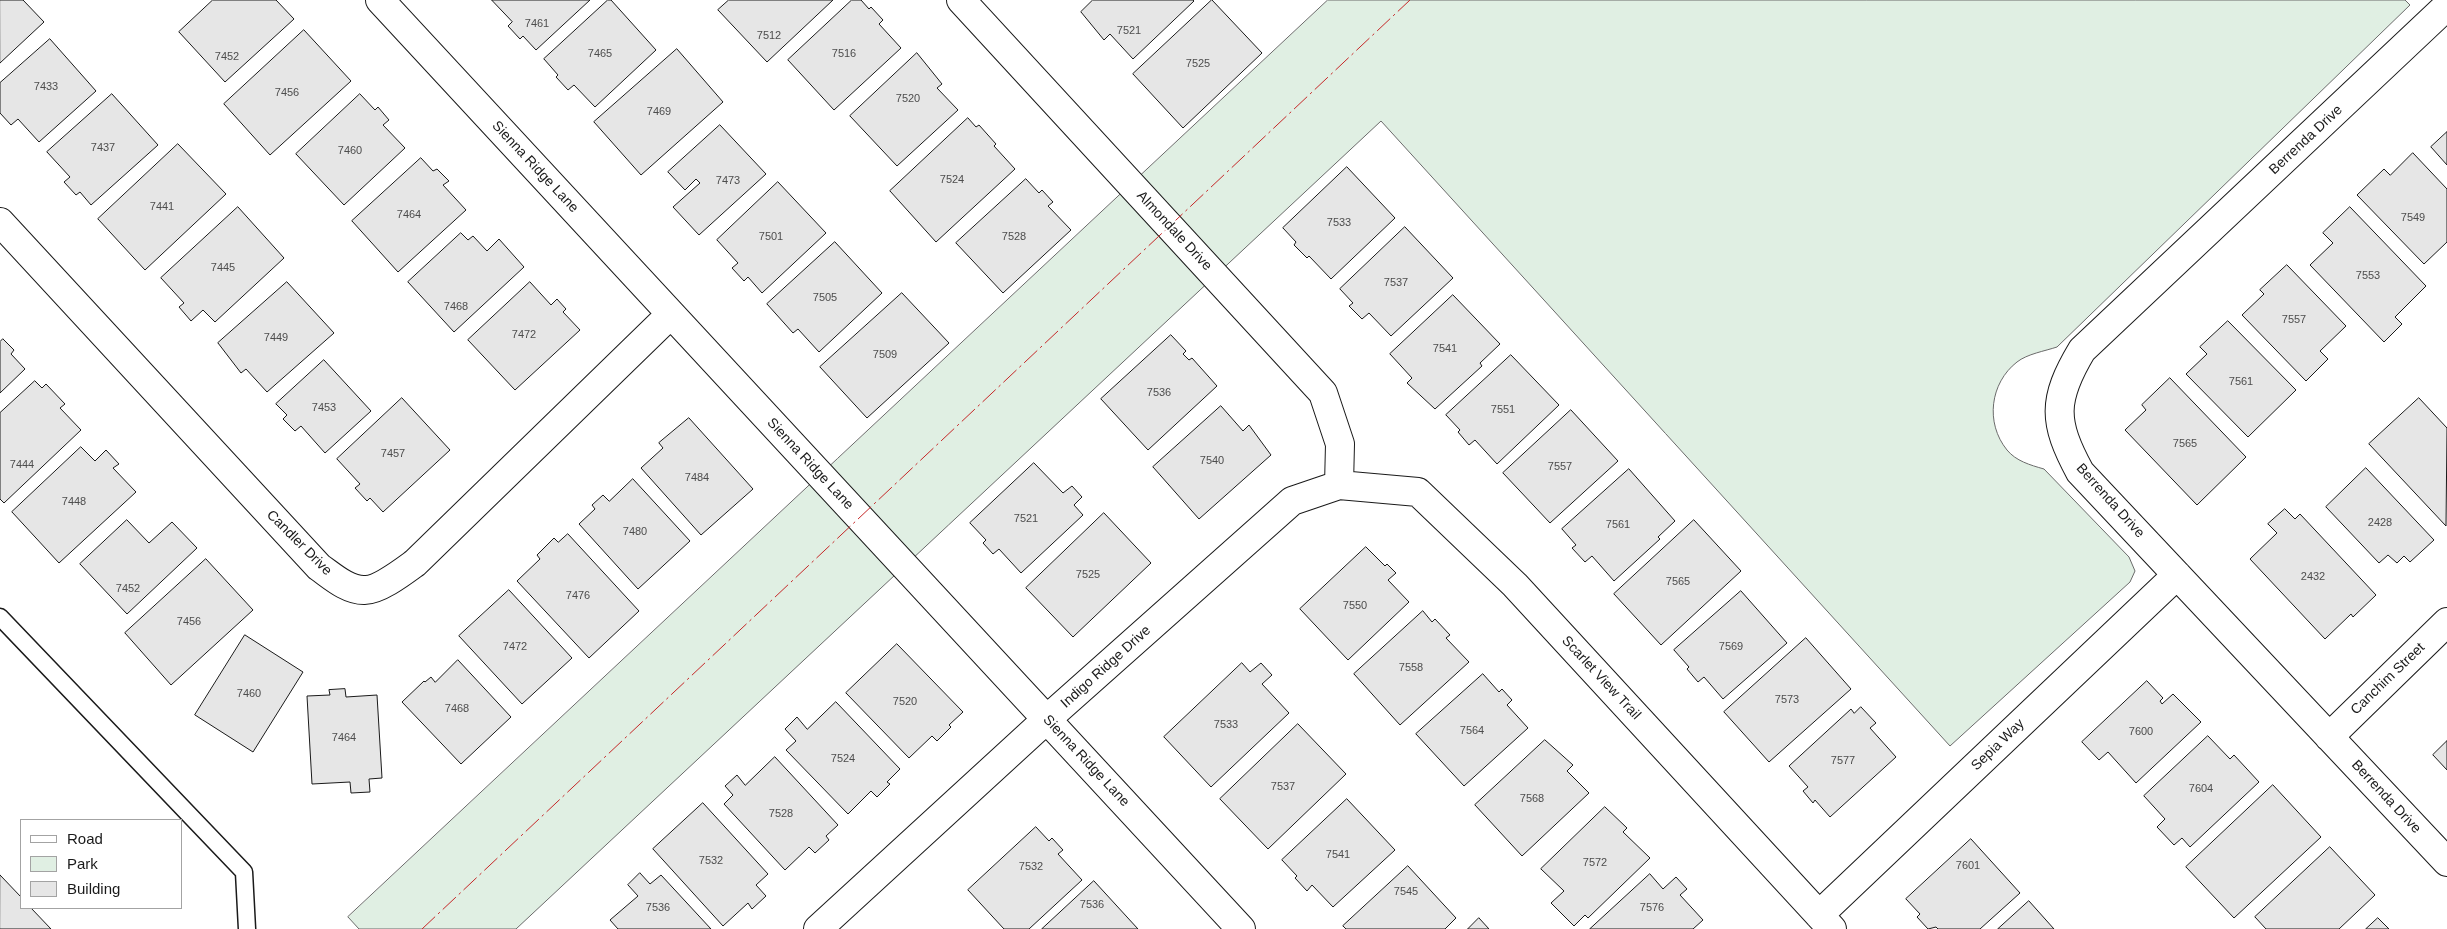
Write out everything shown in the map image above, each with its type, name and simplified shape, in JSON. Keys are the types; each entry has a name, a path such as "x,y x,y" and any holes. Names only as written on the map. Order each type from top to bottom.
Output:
{"street":[{"name":"Sienna Ridge Lane","path":"380,0 1241,929"},
{"name":"Almondale Drive","path":"961,0 1323,393 1340,444 1339,485"},
{"name":"Berrenda Drive","path":"2447,6 2082,350 2065,379 2059,411 2064,443 2080,472 2447,862"},
{"name":"Candler Drive","path":"0,222 319,567 340,582 364,590 389,581 415,564 671,314"},
{"name":"Indigo Ridge Drive","path":"818,929 1047,720 1292,501 1339,485"},
{"name":"Scarlet View Trail","path":"1339,485 1418,492 1516,585 1826,922"},
{"name":"Sepia Way","path":"1826,922 2177,575"},
{"name":"Canchim Street","path":"2329,736 2447,622"}],"lane":[{"path":"0,617 244,872 247,929"}],"green space":[{"path":"1328,0 2405,0 2410,5 2057,347 2021,359 2008,371 2001,381 1996,392 1993,416 1995,428 2007,450 2019,460 2044,469 2129,557 2135,571 2130,582 1950,746 1381,121 516,929 359,929 348,917"}],"building":[{"path":"0,0 23,0 44,22 0,63"},
{"path":"213,0 276,0 294,19 225,82 179,32"},
{"path":"492,0 590,0 536,50 523,36 520,39 508,26 512,22"},
{"path":"608,0 611,0 656,50 595,107 574,85 568,90 556,77 558,75 544,59"},
{"path":"729,0 833,0 767,62 718,10"},
{"path":"852,0 861,0 869,9 871,7 883,20 879,24 901,48 834,110 788,60"},
{"path":"1093,0 1194,1 1133,59 1110,34 1104,40 1081,12"},
{"path":"1212,0 1262,53 1183,128 1133,74"},
{"path":"304,30 351,81 270,155 224,104"},
{"path":"50,39 96,91 39,142 18,119 11,125 0,113 0,83"},
{"path":"677,49 723,102 641,175 594,122"},
{"path":"917,53 942,84 937,88 958,110 897,166 850,116"},
{"path":"112,94 158,145 91,205 80,192 76,195 64,182 70,177 47,152"},
{"path":"360,94 375,110 378,107 389,120 383,125 405,148 344,205 296,154"},
{"path":"968,118 976,127 979,125 996,144 994,146 1015,169 936,242 890,191"},
{"path":"720,125 766,174 699,235 673,207 700,183 696,179 685,190 668,172"},
{"path":"2447,132 2447,165 2431,147"},
{"path":"178,144 226,194 145,270 98,219"},
{"path":"2413,153 2447,189 2447,242 2424,264 2357,195 2384,169 2390,175"},
{"path":"421,158 433,171 437,169 449,181 443,185 466,210 398,272 352,221"},
{"path":"1347,167 1395,218 1331,279 1309,256 1307,258 1294,245 1296,242 1283,228"},
{"path":"1026,179 1039,193 1042,190 1053,202 1048,206 1071,230 1003,293 956,243"},
{"path":"778,182 826,233 762,293 748,277 744,281 732,268 738,263 717,240"},
{"path":"238,207 284,258 215,322 203,310 191,321 179,307 184,303 161,278"},
{"path":"2350,207 2426,286 2395,317 2402,324 2384,342 2310,265 2333,243 2323,233"},
{"path":"1405,227 1453,278 1391,336 1369,313 1362,319 1349,306 1353,303 1340,289"},
{"path":"461,233 468,240 473,236 487,251 499,239 524,267 454,332 408,282"},
{"path":"835,242 882,293 819,352 798,329 793,333 767,304"},
{"path":"2287,265 2346,326 2320,351 2328,359 2306,381 2242,315 2264,294 2260,290"},
{"path":"287,282 334,333 267,392 246,369 241,373 218,343"},
{"path":"530,282 551,305 557,299 566,309 563,312 580,330 515,390 468,340"},
{"path":"902,293 949,343 867,418 820,367"},
{"path":"1453,295 1500,344 1480,363 1482,366 1435,409 1407,383 1412,378 1390,354"},
{"path":"2228,321 2296,390 2248,437 2186,374 2207,354 2200,347"},
{"path":"1171,335 1186,351 1183,354 1189,360 1192,358 1217,386 1148,450 1101,399"},
{"path":"3,339 14,350 11,354 25,369 0,393 0,342"},
{"path":"1511,355 1559,405 1497,464 1475,440 1469,445 1458,432 1460,430 1446,415"},
{"path":"324,360 371,411 325,453 301,426 295,431 283,419 287,415 276,404"},
{"path":"2170,378 2246,457 2197,505 2125,430 2146,410 2142,405"},
{"path":"35,381 42,388 46,384 65,404 60,408 81,430 4,503 0,499 0,413"},
{"path":"402,398 450,450 383,512 370,498 367,501 355,488 360,484 337,459"},
{"path":"2419,398 2447,428 2446,526 2369,444"},
{"path":"1221,406 1243,431 1249,425 1271,455 1199,519 1153,467"},
{"path":"1571,410 1618,461 1550,523 1503,473"},
{"path":"689,418 753,489 701,535 641,468 663,448 659,443"},
{"path":"81,447 95,461 106,450 119,464 113,468 136,492 59,563 12,512"},
{"path":"1034,463 1063,493 1072,486 1082,497 1074,505 1083,515 1021,573 999,549 993,554 983,543 986,540 970,523"},
{"path":"2366,468 2434,540 2410,562 2404,556 2397,563 2388,555 2379,563 2326,507"},
{"path":"1629,469 1675,521 1658,537 1660,539 1614,581 1592,556 1585,562 1572,548 1576,545 1562,529"},
{"path":"633,479 690,541 638,589 579,524 595,509 592,505 603,495 609,501"},
{"path":"2285,509 2295,519 2300,514 2376,595 2353,617 2351,614 2325,639 2250,559 2277,533 2268,524"},
{"path":"1104,513 1151,563 1073,637 1026,588"},
{"path":"127,520 149,543 172,522 197,548 127,614 80,564"},
{"path":"1694,520 1741,571 1661,645 1614,594"},
{"path":"568,534 639,611 589,658 517,581 540,559 537,555 554,538 558,542"},
{"path":"1366,547 1385,566 1387,564 1396,573 1388,580 1409,602 1348,660 1300,609"},
{"path":"206,559 253,610 171,685 125,633"},
{"path":"509,590 572,658 522,704 459,636"},
{"path":"1741,591 1787,643 1723,699 1704,677 1698,682 1687,669 1689,667 1674,650"},
{"path":"1423,611 1432,622 1435,619 1450,635 1446,638 1469,662 1400,725 1354,674"},
{"path":"245,635 303,672 253,752 195,715"},
{"path":"1806,638 1851,689 1769,762 1724,712"},
{"path":"897,644 963,712 949,725 951,727 937,741 932,736 909,758 846,693"},
{"path":"458,660 511,717 461,764 402,702 424,681 431,677 435,682"},
{"path":"1242,663 1250,672 1261,663 1272,675 1262,684 1289,713 1211,787 1164,737"},
{"path":"1483,674 1499,692 1502,689 1512,700 1507,705 1528,728 1464,786 1416,734"},
{"path":"2147,681 2163,698 2160,701 2162,704 2173,694 2201,722 2136,783 2108,752 2099,760 2082,742"},
{"path":"345,689 346,697 377,695 382,778 369,779 370,792 351,793 350,782 312,784 307,696 330,695 329,690"},
{"path":"836,702 900,769 887,782 890,784 877,797 871,791 848,814 786,750 796,741 785,729 797,717 807,729"},
{"path":"1861,707 1876,723 1870,728 1896,757 1830,817 1815,800 1813,803 1803,791 1808,787 1789,766 1851,709 1854,713"},
{"path":"1298,724 1346,774 1268,849 1220,799"},
{"path":"2208,736 2230,759 2234,755 2259,782 2190,847 2182,838 2174,845 2157,827 2165,819 2144,796"},
{"path":"1545,740 1573,765 1567,771 1589,793 1522,856 1475,805"},
{"path":"2447,741 2447,770 2433,755"},
{"path":"775,757 838,825 826,836 829,840 815,853 809,847 785,870 724,804 733,795 725,786 737,775 745,785"},
{"path":"2273,785 2321,837 2234,918 2186,867"},
{"path":"1347,799 1395,850 1333,907 1312,885 1307,891 1295,878 1297,876 1282,860"},
{"path":"703,803 768,874 756,885 766,896 752,909 748,903 723,926 653,849"},
{"path":"1605,807 1627,828 1623,832 1650,858 1588,918 1585,915 1574,926 1551,903 1564,891 1541,869"},
{"path":"1036,827 1049,841 1052,838 1063,850 1058,854 1082,880 1029,929 1004,929 968,890"},
{"path":"1971,839 2020,893 1980,929 1938,929 1936,927 1928,929 1917,917 1920,914 1906,899"},
{"path":"2330,847 2375,895 2339,929 2266,929 2255,917"},
{"path":"1408,866 1456,918 1445,929 1346,929 1343,926"},
{"path":"640,873 650,884 661,875 711,929 618,929 610,920 638,896 628,885"},
{"path":"1650,874 1663,889 1676,877 1687,889 1680,895 1703,920 1693,929 1590,929"},
{"path":"0,875 20,896 20,909 32,909 51,929 0,929"},
{"path":"1094,881 1138,929 1042,929"},
{"path":"2029,901 2054,929 1998,929"},
{"path":"1479,918 1489,929 1468,929"},
{"path":"2378,918 2389,929 2366,929"}],"power":[{"path":"422,929 1410,0"}]}
